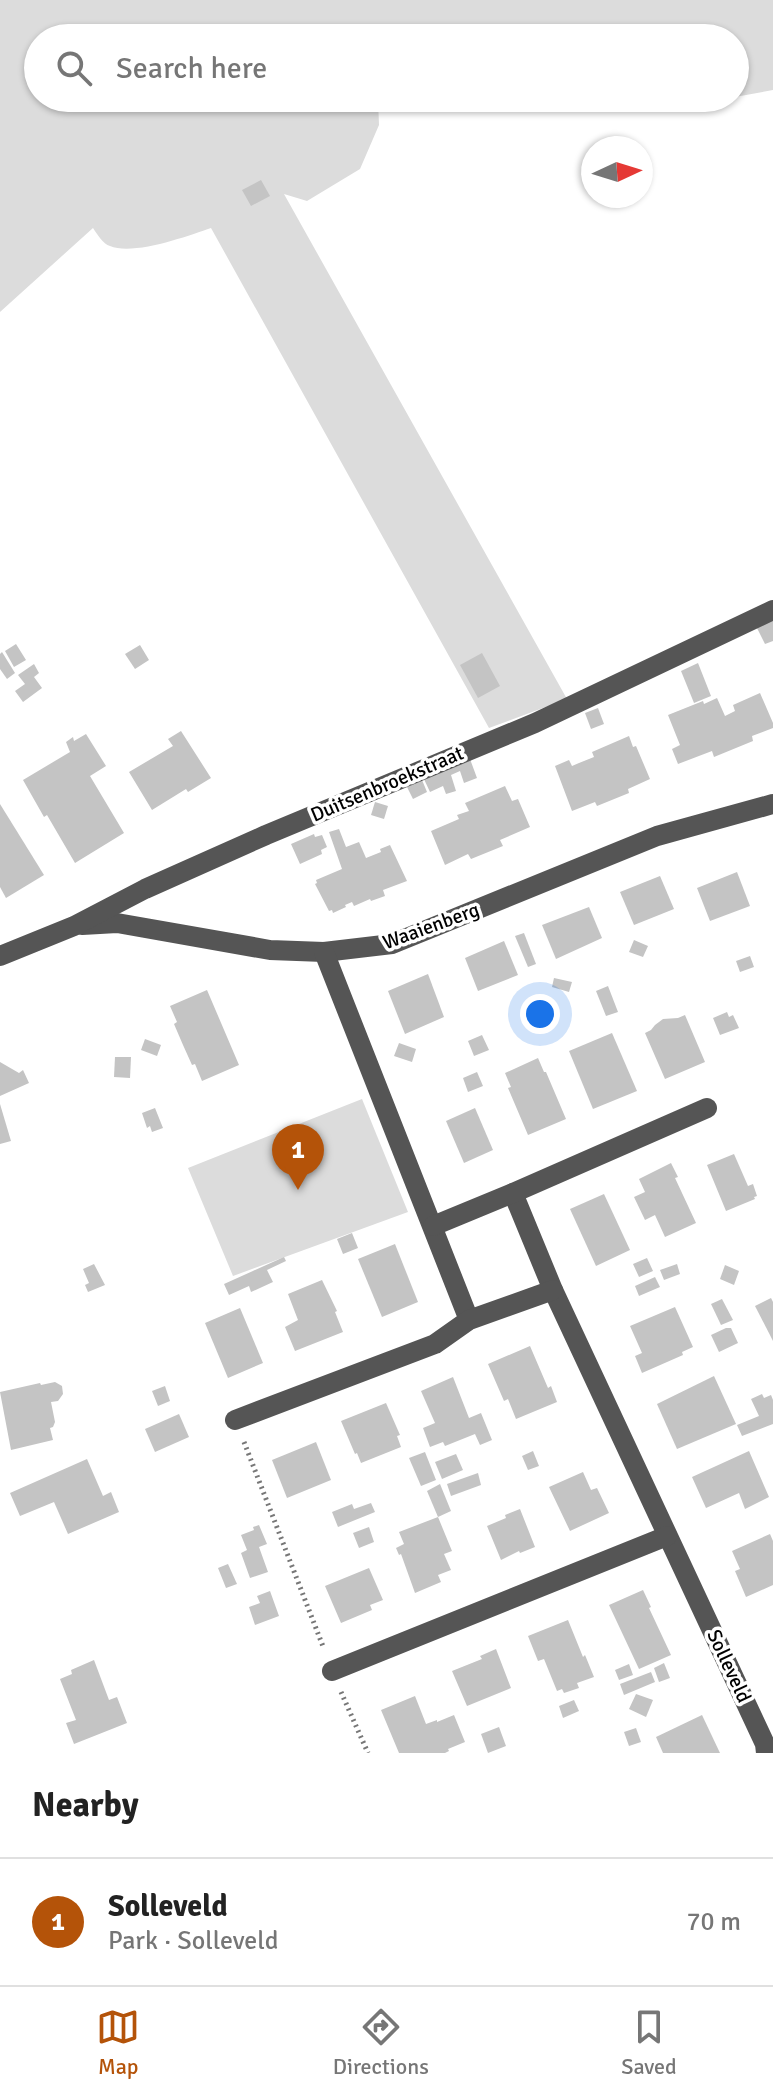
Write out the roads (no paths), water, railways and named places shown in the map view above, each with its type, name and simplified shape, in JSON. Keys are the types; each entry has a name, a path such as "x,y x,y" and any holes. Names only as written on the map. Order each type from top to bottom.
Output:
{"street":[{"name":"Duitsenbroekstraat","path":"0,956 74,926 145,889 303,819 535,723 773,610"},
{"name":"Waaienberg","path":"74,926 117,923 270,950 324,952 392,944 657,836 773,804"},
{"path":"324,952 469,1320"},
{"path":"433,1226 707,1108"},
{"name":"Solleveld","path":"513,1193 553,1290 765,1744 766,1753"},
{"path":"235,1420 435,1344 469,1320 553,1290"},
{"path":"332,1671 667,1536"}],"place":[{"name":"Solleveld","path":"298,1190"}]}
